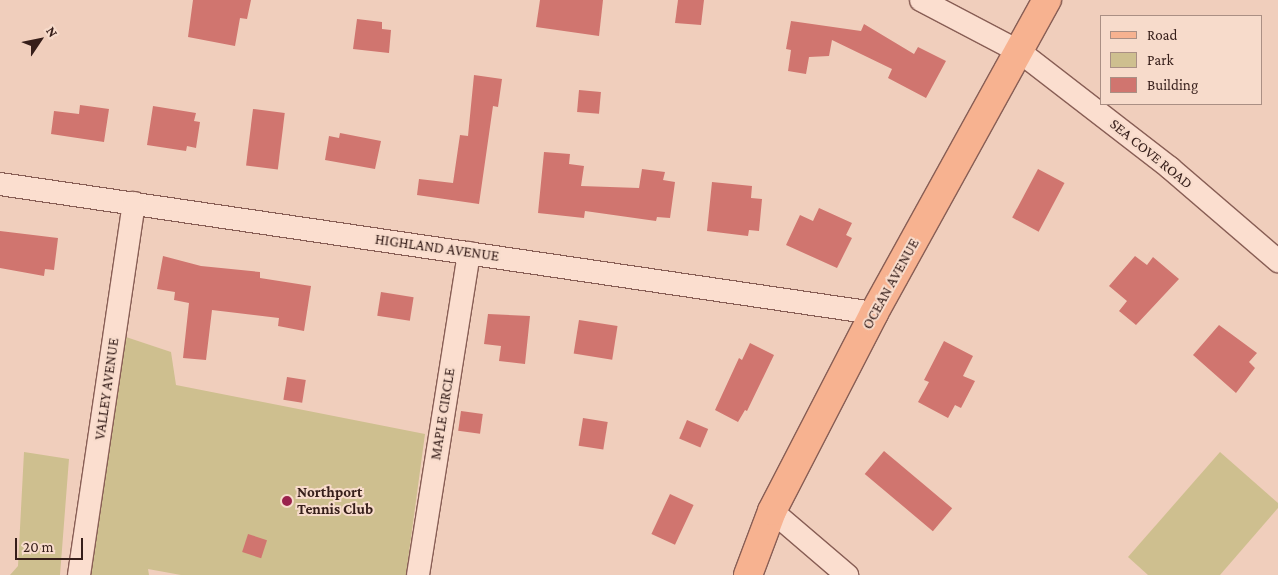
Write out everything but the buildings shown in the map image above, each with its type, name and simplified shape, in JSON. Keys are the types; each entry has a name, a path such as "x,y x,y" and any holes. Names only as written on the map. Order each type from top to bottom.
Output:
{"main road":[{"name":"OCEAN AVENUE","path":"748,575 772,511 874,314 1047,0"}],"street":[{"name":"SEA COVE ROAD","path":"920,0 1020,52 1170,168 1278,261"},
{"name":"HIGHLAND AVENUE","path":"0,184 874,314"},
{"name":"VALLEY AVENUE","path":"79,575 134,204"},
{"name":"MAPLE CIRCLE","path":"418,575 469,253"},
{"path":"772,511 848,575"}],"green space":[{"name":"Northport Tennis Club","path":"123,336 171,352 176,385 425,434 406,575 181,575 148,569 149,575 87,575"},
{"path":"24,452 69,459 60,575 10,575 18,566"},
{"path":"1220,452 1278,503 1278,508 1220,575 1148,575 1128,557"}],"place":[{"name":"Northport Tennis Club","path":"287,501"}]}
